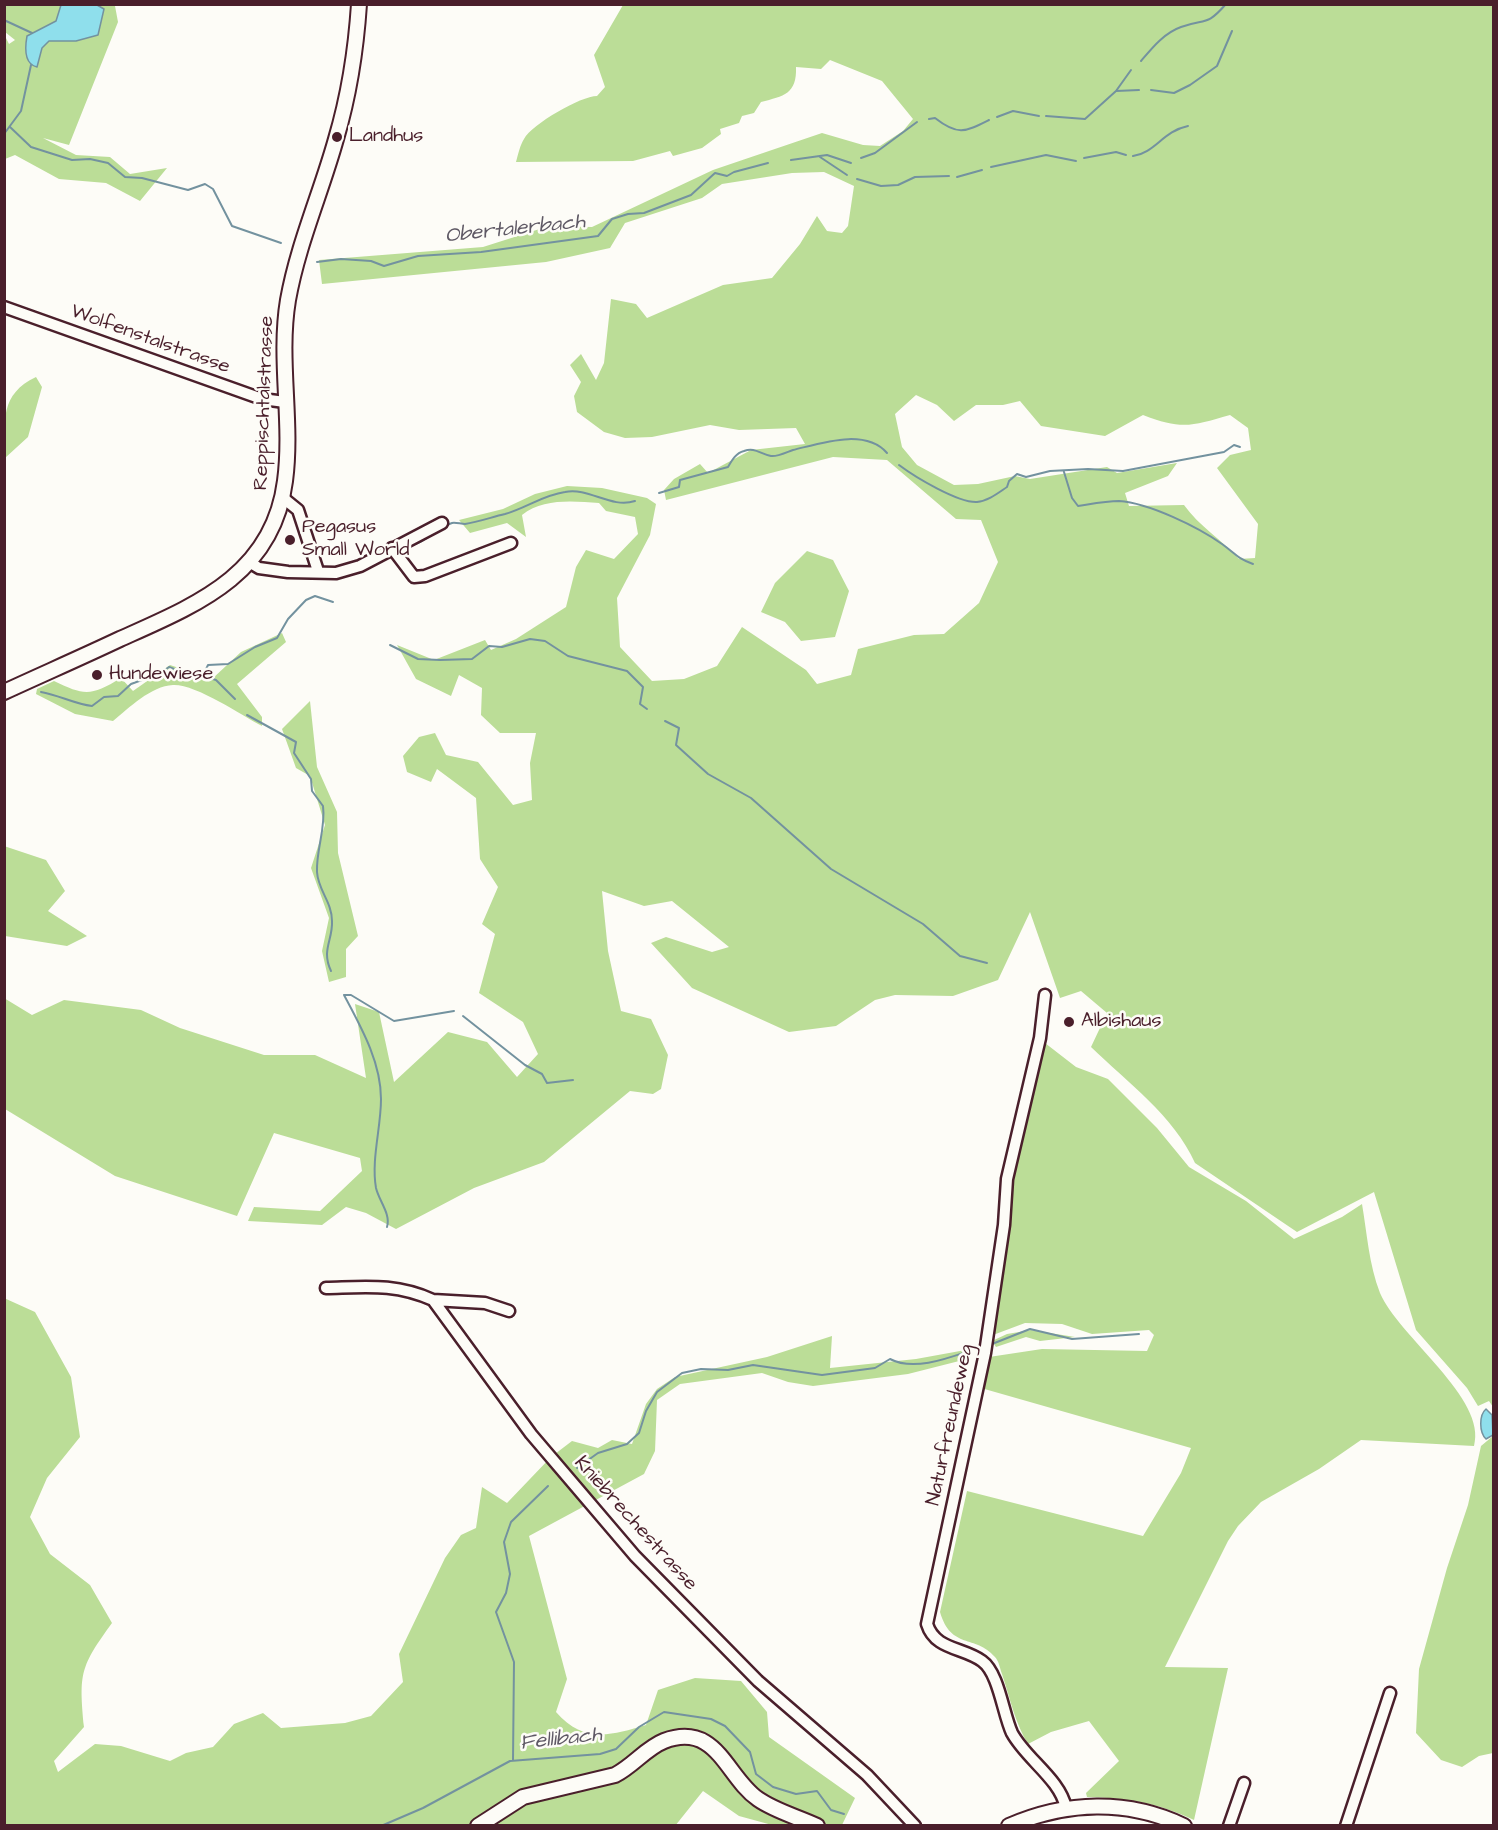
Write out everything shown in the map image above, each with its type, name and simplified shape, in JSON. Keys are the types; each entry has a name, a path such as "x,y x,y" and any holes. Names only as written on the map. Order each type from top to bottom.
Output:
{"main road":[{"name":"Reppischtalstrasse","path":"4,692 184,611 223,587 249,562 269,532 282,497 286,455 283,354 288,300 314,200 327,168 342,115 351,77 359,4"},
{"path":"478,1826 523,1797 560,1786 598,1780 620,1772 664,1741 679,1738 699,1740 719,1752 744,1785 760,1800 817,1826"},
{"path":"1009,1826 1066,1808 1122,1807 1158,1815 1184,1826"}],"street":[{"name":"Wolfenstalstrasse","path":"4,307 262,399 285,402"},
{"path":"282,497 298,510 318,571"},
{"path":"249,562 259,568 288,572 336,573 360,566 442,523"},
{"path":"392,548 414,576 425,576 511,543"},
{"name":"Naturfreundeweg","path":"1045,995 1040,1038 1007,1179 1004,1225 986,1353 927,1624 935,1639 976,1657 989,1667 1013,1734 1025,1753 1063,1797 1066,1808"},
{"path":"326,1288 382,1286 410,1290 433,1300 485,1303 508,1311"},
{"name":"Kniebrechestrasse","path":"433,1300 531,1434 635,1556 758,1681 867,1775 915,1826"},
{"path":"1346,1826 1390,1693"},
{"path":"1229,1826 1244,1783"}],"green space":[{"path":"112,4 115,6 118,22 69,145 43,138 76,155 110,157 130,174 167,168 140,201 106,183 59,179 15,155 5,159 4,34 9,44 15,40 5,32 5,5"},
{"path":"623,5 1493,5 1493,1407 1489,1401 1478,1406 1467,1388 1416,1330 1374,1192 1297,1232 1195,1163 1175,1130 1162,1115 1091,1047 1107,1013 1081,991 1060,998 1030,912 998,980 953,996 895,995 875,1000 836,1026 789,1032 692,988 651,943 666,937 712,952 729,947 672,901 644,906 602,891 608,951 621,1011 651,1019 668,1055 661,1089 653,1094 630,1091 544,1162 474,1188 396,1229 366,1213 346,1207 322,1225 248,1221 254,1207 320,1211 362,1171 360,1158 274,1133 237,1216 115,1176 5,1109 4,998 32,1015 64,1000 141,1010 180,1028 264,1055 315,1055 366,1078 355,1004 379,1012 394,1082 448,1032 487,1042 517,1077 538,1054 523,1022 479,993 495,934 482,924 498,887 480,859 476,798 437,769 431,782 407,772 403,756 419,737 435,733 446,755 478,762 513,805 532,800 530,763 536,733 500,733 481,715 482,688 459,675 451,696 416,679 397,645 434,660 485,640 491,650 516,639 566,607 576,567 586,550 614,559 638,534 635,517 606,511 599,503 549,503 530,510 522,515 526,537 507,523 470,533 459,520 503,509 535,494 567,486 602,488 647,498 656,504 650,535 617,598 620,647 652,681 684,679 717,666 742,627 806,670 817,684 851,675 858,649 914,635 944,634 979,603 998,562 981,520 956,519 887,460 833,457 666,500 664,490 674,479 700,464 708,473 751,450 805,444 796,428 739,430 710,425 652,437 625,438 604,432 577,412 574,396 581,382 570,365 581,354 596,380 604,363 611,299 636,304 647,318 723,285 772,278 800,244 817,216 827,231 842,233 848,226 854,186 824,172 792,173 722,184 702,198 625,223 610,248 546,262 322,284 319,260 483,247 549,226 592,227 713,170 822,133 863,145 880,146 903,131 913,119 882,81 830,60 821,69 796,67 794,83 788,92 761,102 754,113 742,116 739,123 720,129 721,134 702,148 673,156 670,151 633,161 516,162 523,141 537,126 569,106 597,96 605,87 594,55","holes":["916,395 937,405 954,421 976,405 1003,405 1020,401 1041,426 1105,436 1143,415 1168,423 1187,425 1230,415 1248,428 1251,450 1230,455 1217,468 1258,524 1255,558 1239,559 1184,505 1129,506 1125,493 1168,476 1177,463 1117,473 1107,467 1030,479 1015,476 978,484 954,485 917,465 902,447 895,414"]},
{"path":"36,377 42,387 28,437 5,458 4,432 10,400 24,384"},
{"path":"807,551 833,560 849,591 835,637 801,641 785,622 761,612 775,583"},
{"path":"282,633 286,642 237,684 262,717 262,726 218,701 183,686 173,685 157,689 141,698 113,721 75,714 36,694 37,689 54,681 88,692 95,691 121,678 133,691 170,665 212,679 241,652"},
{"path":"310,701 317,767 337,812 338,853 358,936 346,949 346,977 329,982 322,951 329,918 311,868 325,825 310,776 296,768 282,729"},
{"path":"4,846 46,860 65,891 48,911 87,936 67,946 5,936"},
{"path":"1045,1043 1076,1067 1108,1079 1157,1128 1189,1167 1246,1201 1294,1239 1342,1217 1362,1204 1371,1260 1380,1293 1404,1328 1455,1388 1468,1408 1475,1428 1474,1446 1361,1440 1319,1469 1261,1502 1238,1526 1228,1541 1165,1667 1228,1668 1194,1820 1168,1809 1142,1802 1087,1797 1086,1793 1119,1761 1089,1721 1051,1732 1028,1744 1016,1719 996,1659 987,1650 950,1632 940,1612 967,1491 1143,1536 1181,1473 1191,1448 981,1388 989,1357 1042,1349 1147,1351 1154,1335 1149,1330 1092,1334 1062,1324 1025,1323 993,1335 1008,1243 1017,1149"},
{"path":"4,1298 35,1312 71,1377 80,1437 47,1478 30,1517 50,1554 90,1585 112,1623 93,1650 84,1671 82,1694 84,1727 54,1761 58,1772 95,1744 121,1746 170,1761 186,1753 213,1747 234,1724 263,1713 281,1728 345,1723 371,1716 403,1682 399,1654 445,1558 461,1535 476,1528 482,1487 507,1503 551,1457 572,1441 598,1448 612,1440 632,1444 646,1404 657,1389 675,1377 767,1357 832,1336 830,1368 916,1359 971,1349 971,1358 908,1374 813,1386 788,1382 762,1373 680,1384 657,1400 655,1451 644,1474 529,1536 567,1679 556,1712 566,1722 587,1733 621,1732 646,1725 658,1690 695,1678 741,1681 767,1712 769,1737 855,1798 842,1825 772,1825 739,1816 703,1791 675,1826 5,1825"},
{"path":"1031,1330 1075,1337 1040,1341 1026,1337 996,1347 992,1341 1007,1334"},
{"path":"1493,1436 1493,1753 1479,1756 1462,1767 1441,1760 1416,1733 1419,1669 1447,1568 1468,1505 1481,1446"}],"water":[{"path":"61,5 97,5 104,9 98,35 76,41 49,41 42,48 37,67 30,62 26,54 27,36 56,21"},
{"path":"1486,1409 1492,1415 1493,1435 1486,1439 1481,1424 1482,1415"}],"waterway":[{"path":"1141,61 1169,33 1189,24 1210,19 1226,4"},
{"path":"4,20 32,33"},
{"path":"1151,90 1174,93 1217,66 1232,31"},
{"path":"4,134 21,111 31,65"},
{"path":"1046,116 1085,119 1116,91 1131,70"},
{"path":"1116,91 1139,90"},
{"path":"997,117 1013,111 1039,116"},
{"path":"929,119 935,118 956,130 974,127 989,120"},
{"path":"861,158 875,153 917,122"},
{"path":"1133,156 1147,151 1172,132 1188,126"},
{"name":"Obertalerbach","path":"10,127 31,147 72,160 90,159 108,163 125,177 142,178 188,190 205,184 213,189 232,226 281,243"},
{"path":"1084,158 1116,152 1126,155"},
{"path":"791,160 827,155 851,163"},
{"path":"991,167 1046,155 1076,161"},
{"path":"820,157 847,175"},
{"name":"Obertalerbach","path":"317,262 341,259 371,261 384,266 418,256 481,252 598,236 612,219 628,214 644,213 691,195 715,173 727,176 768,163"},
{"path":"957,177 982,170"},
{"path":"857,179 881,186 898,185 915,177 949,176"},
{"path":"659,493 679,487 680,480 728,467 736,455 748,450 773,456 830,441 855,439 878,445 887,453"},
{"path":"899,465 948,494 977,502 1007,487 1009,481 1017,474 1026,477 1050,471 1088,469 1123,471 1224,452 1234,445 1240,447"},
{"path":"1064,472 1072,498 1078,506 1119,501 1144,506 1200,530 1253,564"},
{"path":"407,546 419,542 452,523 465,524 505,514 565,492 583,492 617,502 635,501"},
{"path":"41,692 92,706 104,697 118,696 131,684 161,673 169,667 192,676 203,676 208,665 228,664 255,647 277,638 288,619 306,600 315,596 333,602"},
{"path":"390,645 418,659 440,660 472,659 489,646 502,647 530,639 545,641 568,656 627,671 643,687 640,704 647,709"},
{"path":"203,676 216,680 235,699"},
{"path":"9,697 18,694"},
{"path":"247,715 296,742 294,753 311,779 312,791 323,806 317,872 331,914 332,928 327,951 331,971"},
{"path":"665,721 679,728 676,745 708,774 751,798 831,869 923,924 960,956 987,963"},
{"path":"344,995 369,1045 378,1072 381,1099 375,1177 377,1193 387,1217 387,1227"},
{"path":"344,995 351,995 394,1021 454,1011"},
{"path":"463,1016 525,1065 542,1074 547,1083 573,1080"},
{"path":"992,1344 1030,1329 1072,1339 1139,1334"},
{"path":"577,1468 598,1453 627,1444 639,1433 646,1411 657,1392 682,1373 701,1369 728,1370 753,1365 822,1375 875,1368 890,1359 919,1364 969,1351"},
{"path":"513,1760 514,1662 496,1612 506,1593 510,1574 504,1542 511,1522 548,1486"},
{"name":"Fellibach","path":"381,1826 423,1808 510,1761 600,1754 616,1749 639,1727 664,1712 711,1719 725,1726 750,1752 756,1774 773,1787 796,1794 817,1791 831,1810 844,1814"}],"place":[{"name":"Landhus","path":"337,137"},
{"name":"Pegasus Small World","path":"290,540"},
{"name":"Hundewiese","path":"97,675"},
{"name":"Albishaus","path":"1069,1022"}]}
